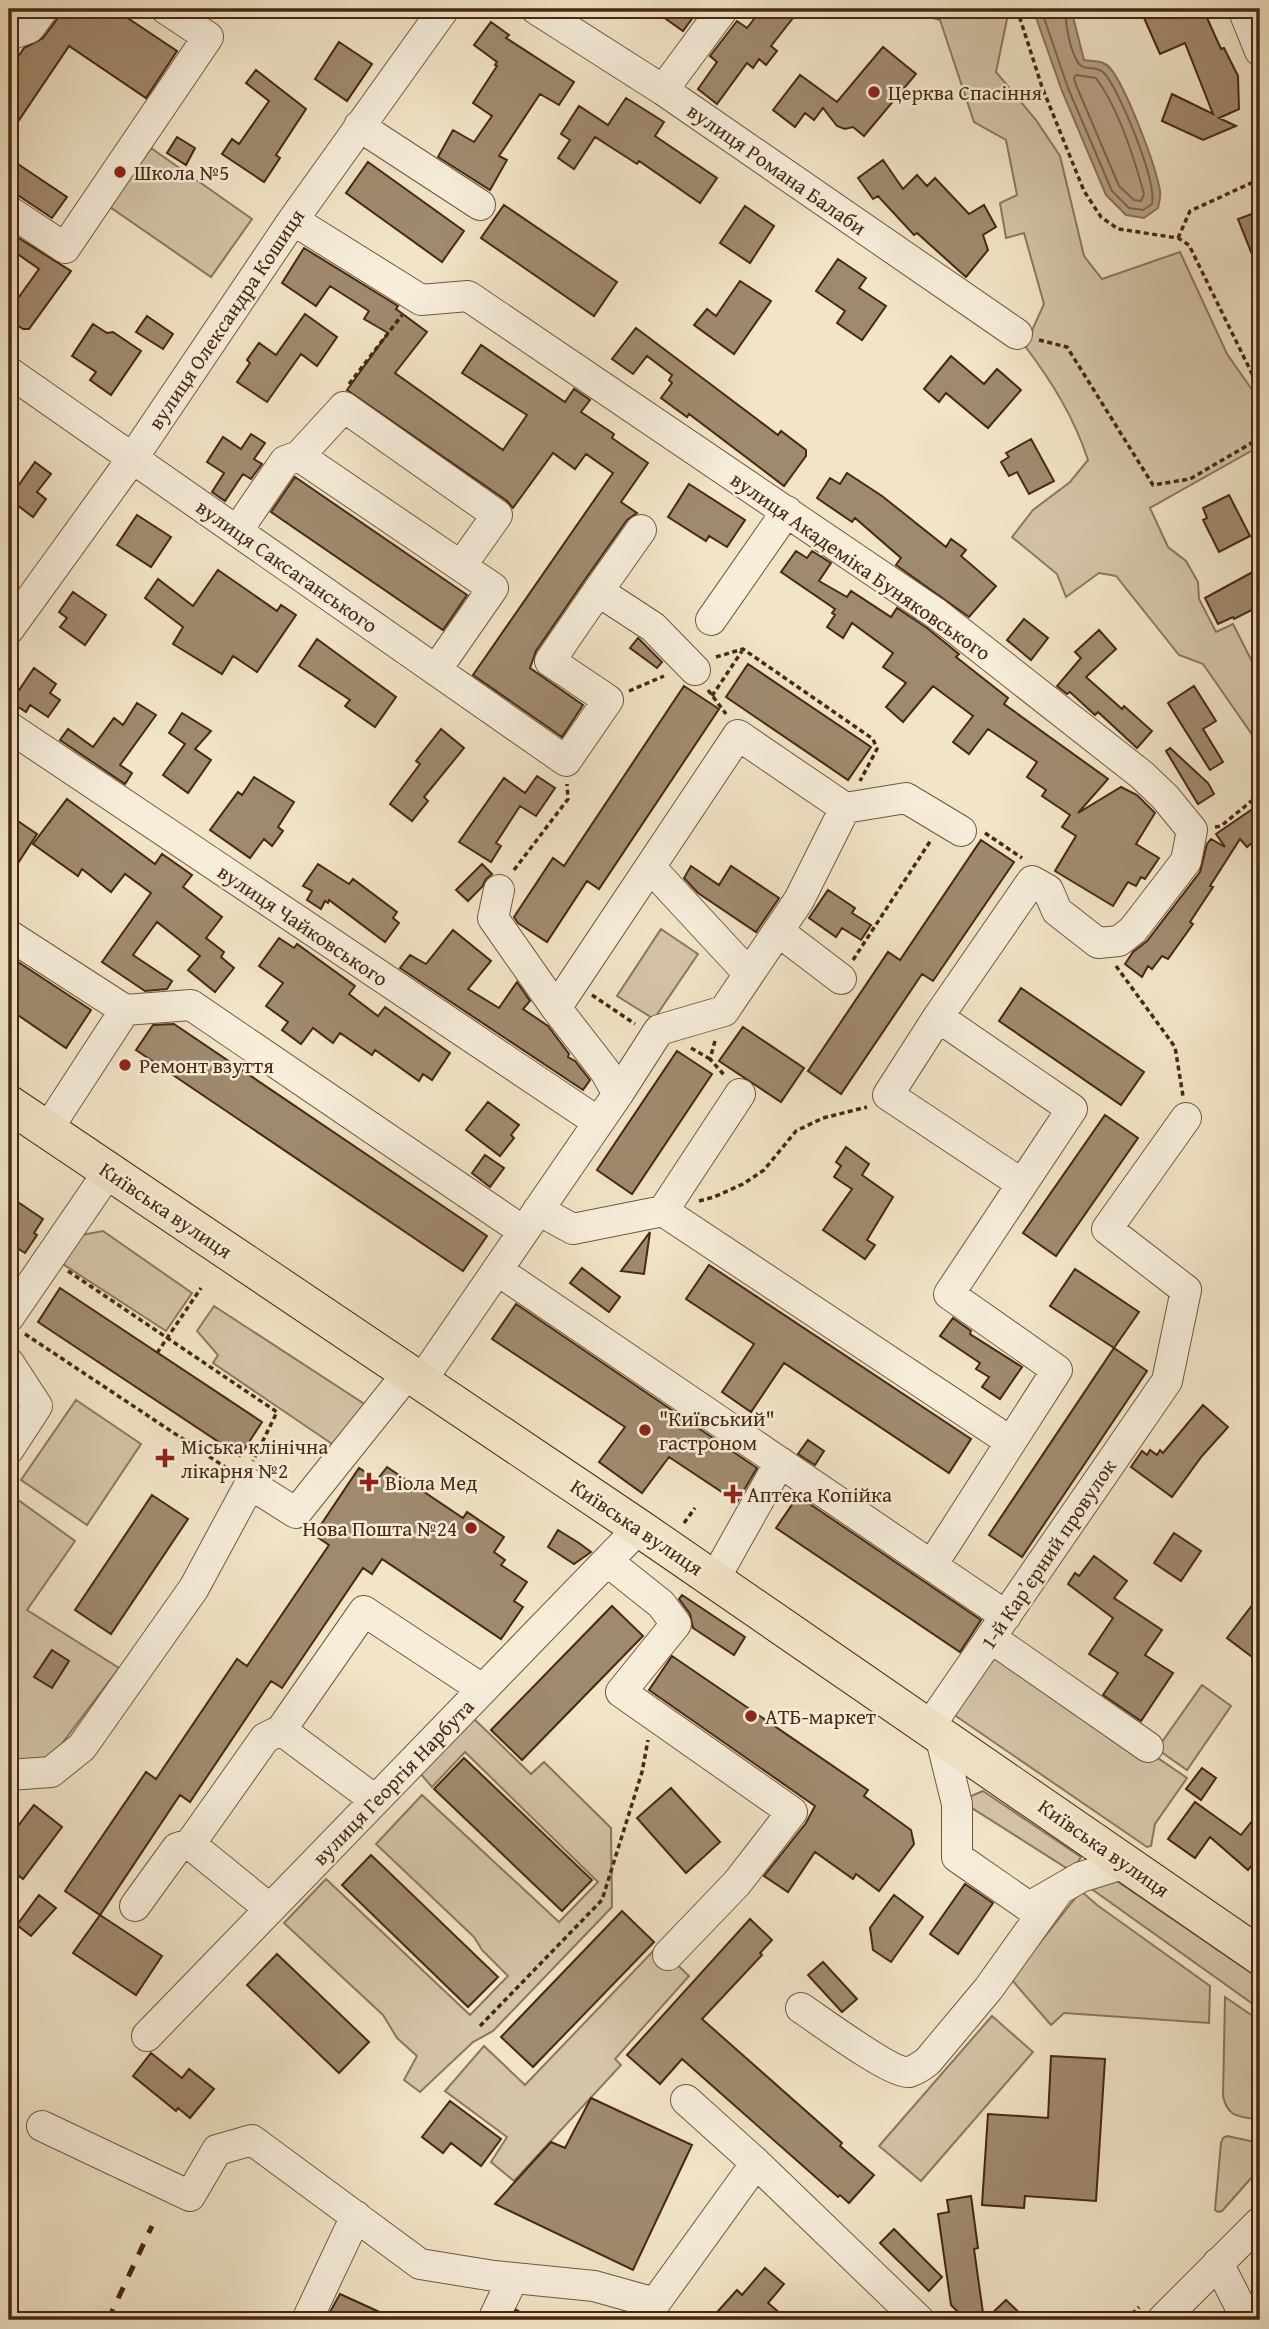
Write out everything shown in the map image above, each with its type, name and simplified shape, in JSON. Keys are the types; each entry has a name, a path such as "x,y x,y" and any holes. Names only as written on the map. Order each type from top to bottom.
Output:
{"main road":[{"name":"Київська вулиця","path":"9,1104 639,1528 1260,1956"}],"street":[{"path":"9,35 29,28 43,9"},
{"path":"9,211 65,248 208,37 166,9"},
{"name":"вулиця Олександра Кошиця","path":"9,629 132,459 293,220 444,9"},
{"name":"вулиця Романа Балаби","path":"536,9 663,90 1017,334"},
{"path":"663,90 723,9"},
{"path":"1242,9 1260,51"},
{"path":"359,126 480,205"},
{"path":"293,220 416,297"},
{"name":"вулиця Академіка Буняковського","path":"416,297 421,300 468,296 937,614 1142,775 1184,817 1192,830 1186,861 1133,930 1119,941 1111,942"},
{"name":"вулиця Саксаганського","path":"9,372 566,761"},
{"path":"237,531 285,461 299,456 344,407 497,515 461,566"},
{"path":"299,456 494,588 436,670"},
{"path":"711,620 786,511"},
{"path":"566,761 608,700 550,661 641,530"},
{"path":"598,591 653,626 695,670"},
{"name":"вулиця Чайковського","path":"9,727 598,1122"},
{"path":"556,1008 738,735 845,808 906,798 953,825"},
{"path":"9,1775 51,1772 82,1747 194,1588 250,1484 296,1513 415,1377 531,1221 659,1030 724,1012 799,900 845,808"},
{"path":"650,867 749,974"},
{"path":"1022,1184 888,1095 1032,881 1048,890 1057,911 1098,943 1111,942"},
{"path":"499,890 493,918 556,1008 605,1070 618,1094"},
{"path":"778,931 841,979"},
{"path":"9,935 125,1010 191,1005 531,1221 573,1229 663,1211 1011,1442"},
{"path":"47,1130 125,1010"},
{"path":"932,1565 1057,1370 949,1294 1072,1110 938,1017"},
{"path":"663,1211 740,1094"},
{"name":"1-й Карʼєрний провулок","path":"934,1731 998,1627 1167,1381 1186,1290 1107,1229 1186,1118"},
{"path":"15,1324 49,1259 109,1171"},
{"path":"496,1270 932,1565 998,1627 1148,1747"},
{"path":"9,1363 37,1406 9,1449"},
{"path":"714,1580 780,1462"},
{"name":"вулиця Георгія Нарбута","path":"147,2036 639,1528"},
{"path":"607,1561 661,1604 676,1624 621,1692 792,1812 737,1883 668,1955"},
{"path":"135,1906 177,1848 190,1844 265,1738 281,1730 364,1611 482,1689"},
{"path":"281,1730 375,1800"},
{"path":"934,1731 957,1804 957,1857 1029,1907 1081,1877 1126,1863"},
{"path":"190,1844 270,1909"},
{"path":"801,2008 889,2067 907,2072 917,2069 929,2061 989,1989 1059,1890"},
{"path":"686,2100 756,2163 919,2320"},
{"path":"42,2126 190,2196 217,2150 252,2140 420,2264 513,2278 594,2286 654,2303 756,2163"},
{"path":"307,2320 356,2216"},
{"path":"1161,2320 1260,2221"},
{"path":"1218,2263 1247,2320"},
{"path":"493,2320 513,2278"}],"path":[{"path":"1017,9 1042,87 1079,178 1101,217 1118,229 1178,238 1189,245 1260,390"},
{"path":"1178,238 1190,211 1260,179"},
{"path":"344,407 339,397 416,297"},
{"path":"1067,347 1153,485 1189,479 1260,438"},
{"path":"712,696 743,649"},
{"path":"608,700 668,674 695,670 717,656 743,649 873,739 877,749 845,808"},
{"path":"499,890 568,799 566,761"},
{"path":"1221,826 1260,794"},
{"path":"841,979 953,825 976,827 1027,861 1032,881"},
{"path":"1111,942 1113,962 1175,1047 1186,1118"},
{"path":"589,992 654,1037"},
{"path":"724,1012 710,1059 740,1094"},
{"path":"663,1211 714,1197 743,1184 764,1170 796,1131 823,1118 862,1110 888,1095"},
{"path":"15,1324 250,1484 253,1457 277,1412 49,1259"},
{"path":"158,1353 201,1288"},
{"path":"480,2026 602,1900 642,1772 653,1714"}],"shaded area":[{"path":"901,9 1004,9 1007,19 996,72 1036,120 1060,156 1084,256 1102,279 1180,252 1227,354 1260,401 1260,446 1150,508 1168,547 1186,561 1198,582 1199,599 1216,632 1233,624 1260,677 1260,746 1203,664 1179,655 1116,576 1099,573 1066,597 1057,574 1012,537 1033,510 1070,482 1088,460 1061,400 1025,346 1044,304 1024,233 1006,238 1000,203 1017,195 1006,140 974,122 940,20"},
{"path":"151,148 252,219 211,277 110,207"},
{"path":"661,929 698,954 654,1019 617,996"},
{"path":"103,1231 192,1293 166,1331 55,1259 71,1237"},
{"path":"214,1306 369,1407 338,1448 213,1363 218,1355 197,1331"},
{"path":"76,1400 141,1444 87,1525 21,1480"},
{"path":"10,1494 75,1541 27,1610 119,1668 45,1766 9,1768"},
{"path":"996,1647 1187,1778 1155,1824 1151,1846 1147,1847 950,1712"},
{"path":"1202,1685 1231,1706 1187,1770 1157,1749"},
{"path":"471,1716 531,1774 544,1762 611,1828 612,1907 493,2031 473,2042 420,2092 404,2080 417,2056 397,2038 383,2015 284,1923 326,1879 470,2015 508,1976 482,1950 474,1937 376,1844 422,1795 559,1922 598,1882 465,1752 432,1787 419,1772"},
{"path":"983,1791 1081,1857 1075,1866 1068,1869 964,1803 971,1796"},
{"path":"1114,1879 1260,1979 1260,2009 1086,1885"},
{"path":"1081,1891 1210,1986 1209,2023 1064,2013 1051,2025 1011,1979"},
{"path":"658,1946 689,1976 615,2059 621,2065 514,2181 491,2162 507,2137 445,2091 484,2046 525,2085"},
{"path":"1225,1997 1260,2021 1260,2120 1232,2113 1223,2096"},
{"path":"992,2016 1033,2052 921,2181 879,2146"},
{"path":"1227,2136 1260,2143 1260,2168 1222,2211 1218,2212 1215,2210 1221,2143"}],"water":[{"path":"1033,9 1071,9 1084,60 1104,63 1117,78 1140,127 1160,191 1158,208 1144,218 1126,215 1106,195 1062,91"}],"building":[{"path":"60,9 114,9 177,51 146,98 69,46 9,135 9,70 24,48 43,38 57,19"},
{"path":"652,9 699,9 683,31"},
{"path":"762,9 800,9 771,46 777,51 766,65 759,59 753,68 747,63 717,104 698,89 717,62 710,56 737,21 747,28"},
{"path":"1140,9 1203,9 1221,49 1224,48 1238,76 1239,109 1219,118 1236,126 1203,140 1162,121 1172,94 1213,114 1185,43 1160,54"},
{"path":"491,22 509,35 506,38 574,82 559,105 540,94 499,156 507,160 490,190 438,157 453,130 474,142 492,116 473,103 497,66 497,62 474,45"},
{"path":"339,42 372,64 347,101 315,79"},
{"name":"Церква Спасіння","path":"883,47 916,74 864,136 853,127 845,129 837,126 823,108 814,120 805,113 795,127 773,110 800,75 837,102"},
{"path":"256,70 306,109 276,155 280,158 264,182 222,154 232,139 239,144 269,101 246,83"},
{"path":"626,98 664,122 655,136 717,178 700,203 639,161 637,164 595,137 574,169 558,158 570,140 561,134 579,106 608,125"},
{"path":"177,137 195,148 186,165 167,153"},
{"path":"9,158 67,197 52,218 19,196 9,194"},
{"path":"883,160 903,189 917,175 927,186 935,178 969,214 984,205 996,227 983,235 988,250 966,277 917,233 914,235 878,196 873,199 858,178"},
{"path":"368,162 464,231 442,262 346,193"},
{"path":"504,205 617,282 594,316 481,238"},
{"path":"745,206 774,226 750,263 720,243"},
{"path":"1260,211 1260,272 1259,272 1238,219"},
{"path":"9,232 71,271 29,329 23,329 11,321 18,313 11,308 39,269 9,248"},
{"path":"304,248 398,306 396,309 427,332 395,373 503,450 527,415 462,373 481,345 565,402 574,389 590,400 581,412 614,434 612,438 648,463 621,502 637,513 627,520 584,581 536,651 530,668 583,705 562,737 473,675 613,473 586,454 575,469 553,453 513,508 507,501 347,390 388,333 364,319 369,311 330,286 316,306 282,283"},
{"path":"838,259 866,278 859,288 886,306 862,340 837,323 845,311 816,291"},
{"path":"740,281 771,301 734,354 694,325 707,309 716,316"},
{"path":"305,314 337,337 317,366 301,354 267,402 237,382 259,343 276,355"},
{"path":"147,316 173,334 163,349 136,332"},
{"path":"93,324 107,333 113,332 141,351 111,395 90,380 96,372 72,356"},
{"path":"636,328 778,435 781,431 806,450 806,456 784,486 689,414 687,417 661,398 672,383 669,380 672,375 647,356 633,374 612,359"},
{"path":"951,356 984,384 997,369 1021,390 988,428 946,393 939,402 924,389"},
{"path":"251,434 265,443 254,459 262,464 251,479 243,474 225,501 212,492 224,473 207,462 223,437 241,449"},
{"path":"1031,439 1054,481 1029,494 1017,472 1009,476 1001,462 1009,457 1006,453"},
{"path":"35,462 51,474 37,492 46,499 33,517 9,499"},
{"path":"847,473 882,496 946,547 951,539 966,550 961,556 996,586 969,617 896,565 901,558 855,518 852,522 817,498 830,478 840,484"},
{"path":"295,477 467,595 443,630 271,512"},
{"path":"689,484 745,520 727,547 709,536 706,541 668,517"},
{"path":"1229,495 1250,536 1219,552 1203,520 1207,518 1203,508"},
{"path":"137,515 171,537 151,567 117,545"},
{"path":"796,551 807,558 812,551 831,563 819,581 847,597 851,591 891,617 897,608 927,628 959,654 956,657 1008,698 1004,704 1108,779 1078,813 1121,787 1137,795 1155,813 1136,844 1159,858 1145,879 1141,877 1136,886 1128,882 1113,906 1055,871 1076,836 1062,827 1070,815 1042,796 1046,790 1027,777 1037,762 988,729 969,754 953,742 973,716 933,686 903,722 886,707 906,683 883,667 893,653 852,623 843,638 827,627 835,615 832,613 835,609 781,572"},
{"path":"1260,568 1260,606 1218,624 1205,598"},
{"path":"218,570 277,611 281,605 296,615 257,672 233,656 222,674 173,644 183,627 145,598 158,579 193,606"},
{"path":"73,592 106,615 85,645 60,627 67,618 59,612"},
{"path":"1024,619 1048,638 1031,660 1007,640"},
{"path":"1099,630 1116,649 1086,677 1152,731 1137,748 1098,712 1095,715 1070,692 1067,694 1057,686 1081,658 1075,652"},
{"path":"638,638 662,662 657,668 630,648"},
{"path":"317,639 396,697 375,727 345,706 350,700 299,666"},
{"path":"748,664 871,747 848,780 726,697"},
{"path":"34,668 56,684 50,693 60,700 48,717 30,705 26,712 11,702"},
{"path":"684,686 719,709 599,889 587,881 547,942 518,923 514,917 553,858 564,866"},
{"path":"1194,686 1216,721 1203,729 1223,762 1210,770 1168,703"},
{"path":"137,703 156,715 120,765 132,773 125,784 60,740 68,729 93,747 114,718 123,725"},
{"path":"182,713 211,731 195,749 211,760 188,793 163,775 185,744 169,733"},
{"path":"441,729 464,748 424,797 428,801 412,821 390,804 420,764 416,761"},
{"path":"1170,748 1208,783 1214,794 1198,804 1166,751"},
{"path":"537,776 555,788 536,816 520,806 496,843 501,846 491,862 459,842 504,778 525,793"},
{"path":"254,777 294,802 278,827 283,831 272,846 264,839 250,858 210,830 238,792 242,795"},
{"path":"67,799 155,864 162,854 192,875 183,887 222,917 206,938 224,952 221,957 234,968 215,992 188,970 200,956 157,922 133,955 172,981 167,989 145,991 102,962 151,893 125,874 111,892 82,869 78,876 33,844"},
{"path":"1260,804 1260,836 1247,847 1240,839 1190,922 1193,924 1168,959 1162,956 1152,969 1148,966 1142,977 1125,964 1133,952 1147,941 1200,872 1207,844 1211,839 1225,847 1216,834"},
{"path":"9,815 37,834 9,877"},
{"path":"981,840 1014,862 933,981 922,974 841,1094 808,1071 888,952 900,960"},
{"path":"318,864 349,884 353,879 397,912 393,918 399,923 385,942 329,900 328,903 325,901 321,909 307,900 312,891 303,886"},
{"path":"482,864 492,874 468,901 456,890"},
{"path":"691,866 719,885 731,866 779,898 756,932 698,893 684,878"},
{"path":"828,890 855,908 852,913 871,925 861,940 842,928 836,937 809,918"},
{"path":"453,930 491,961 468,989 499,1008 517,982 530,1001 523,1009 548,1026 569,1054 568,1057 575,1061 590,1080 583,1090 400,968 410,955 426,964"},
{"path":"279,938 294,948 297,944 355,986 349,994 378,1016 385,1007 450,1053 432,1080 423,1074 419,1081 375,1050 372,1055 340,1033 333,1043 313,1028 301,1044 282,1030 288,1022 266,1006 283,983 259,966"},
{"path":"9,956 91,1010 66,1048 9,1009"},
{"path":"1021,988 1144,1072 1121,1105 999,1021"},
{"path":"174,1024 487,1236 463,1271 136,1050 153,1025"},
{"path":"743,1027 804,1068 781,1102 719,1061"},
{"path":"677,1051 712,1074 632,1194 597,1170"},
{"path":"488,1102 519,1125 511,1135 514,1138 500,1156 466,1130"},
{"path":"1105,1115 1138,1138 1056,1256 1023,1233"},
{"path":"846,1147 869,1164 862,1175 893,1197 867,1240 875,1245 865,1259 823,1230 852,1189 834,1177 841,1166 836,1162"},
{"path":"485,1155 504,1168 490,1187 472,1173"},
{"path":"9,1196 43,1219 34,1233 37,1235 25,1253 9,1243"},
{"path":"650,1232 644,1274 621,1271"},
{"path":"709,1265 971,1439 949,1473 784,1363 751,1412 722,1392 754,1344 686,1299"},
{"path":"582,1268 620,1297 609,1312 570,1283"},
{"path":"1075,1269 1139,1312 1114,1348 1050,1306"},
{"path":"60,1288 262,1422 240,1456 38,1322"},
{"path":"516,1304 757,1468 737,1502 669,1457 642,1493 599,1462 625,1427 492,1339"},
{"path":"953,1318 971,1331 970,1334 1022,1367 1000,1399 982,1387 989,1377 976,1369 980,1363 940,1336"},
{"path":"1114,1348 1147,1371 1022,1557 989,1535"},
{"path":"1203,1405 1228,1427 1202,1456 1172,1497 1131,1467 1142,1451 1147,1455 1150,1450 1157,1455 1160,1450 1163,1453"},
{"path":"808,1440 824,1451 815,1465 798,1454"},
{"path":"387,1467 463,1518 467,1512 504,1537 494,1552 505,1560 501,1565 527,1582 514,1601 523,1607 501,1639 382,1559 372,1574 363,1568 282,1688 271,1681 190,1802 180,1795 100,1915 65,1891 146,1772 156,1779 237,1659 247,1666 329,1545 314,1535 359,1468 377,1480"},
{"path":"152,1495 188,1519 111,1634 75,1610"},
{"path":"798,1496 981,1620 960,1652 776,1528"},
{"path":"558,1530 591,1552 574,1564 548,1547"},
{"path":"1174,1533 1201,1551 1181,1581 1154,1563"},
{"path":"1094,1556 1127,1581 1114,1598 1162,1630 1145,1655 1173,1673 1141,1721 1103,1695 1118,1673 1089,1654 1113,1618 1068,1584 1075,1573 1079,1576"},
{"path":"682,1595 745,1637 734,1655 693,1628 690,1614 679,1599"},
{"path":"1260,1595 1260,1663 1227,1638"},
{"path":"612,1606 643,1636 522,1760 491,1730"},
{"path":"52,1650 69,1661 52,1688 34,1677"},
{"path":"672,1656 868,1790 864,1796 911,1830 914,1844 879,1891 856,1874 853,1879 815,1852 788,1892 764,1876 806,1823 815,1806 649,1690"},
{"path":"464,1758 592,1880 562,1911 434,1789"},
{"path":"1202,1768 1216,1778 1201,1800 1186,1789"},
{"path":"671,1788 720,1842 686,1873 637,1818"},
{"path":"1195,1802 1241,1835 1260,1811 1260,1855 1248,1870 1210,1837 1195,1858 1168,1839"},
{"path":"34,1805 62,1827 23,1879 9,1868 9,1838"},
{"path":"371,1855 498,1977 468,2007 342,1885"},
{"path":"965,1884 993,1903 958,1954 930,1934"},
{"path":"39,1895 56,1908 31,1936 17,1925"},
{"path":"894,1895 923,1917 891,1962 873,1950 870,1928"},
{"path":"622,1911 654,1942 533,2067 501,2037"},
{"path":"100,1915 162,1956 136,1995 73,1953"},
{"path":"750,1919 772,1940 760,1953 762,1955 702,2019 842,2143 840,2146 874,2175 849,2203 840,2195 838,2197 682,2059 660,2084 627,2055"},
{"path":"277,1954 369,2042 339,2073 247,1985"},
{"path":"823,1962 857,1999 842,2012 808,1975"},
{"path":"151,2053 182,2078 189,2069 214,2089 190,2118 178,2108 176,2111 133,2076"},
{"path":"1051,2056 1105,2059 1096,2201 1025,2196 1024,2208 982,2205 988,2114 1048,2118"},
{"path":"591,2098 692,2145 633,2270 495,2204 551,2142 565,2148"},
{"path":"450,2101 501,2139 481,2166 451,2143 443,2153 422,2137"},
{"path":"971,2196 978,2248 974,2249 984,2320 966,2320 951,2305 938,2214 949,2212 947,2200"},
{"path":"894,2229 942,2277 929,2291 880,2243"},
{"path":"765,2268 784,2284 768,2303 788,2320 710,2320 737,2290 742,2295"},
{"path":"340,2294 397,2320 348,2320 330,2312"},
{"path":"1006,2300 1027,2320 985,2320"}],"railway":[{"path":"108,2320 152,2226"},
{"path":"512,2320 520,2304"},
{"path":"268,2320 271,2314"}],"place":[{"name":"Церква Спасіння","path":"874,92"},
{"name":"Школа №5","path":"120,172"},
{"name":"Ремонт взуття","path":"125,1065"},
{"name":"\"Київський\" гастроном","path":"645,1430"},
{"name":"Міська клінічна лікарня №2","path":"165,1458"},
{"name":"Віола Мед","path":"369,1482"},
{"name":"Аптека Копійка","path":"733,1494"},
{"name":"Нова Пошта №24","path":"471,1528"},
{"name":"АТБ-маркет","path":"751,1716"}]}
